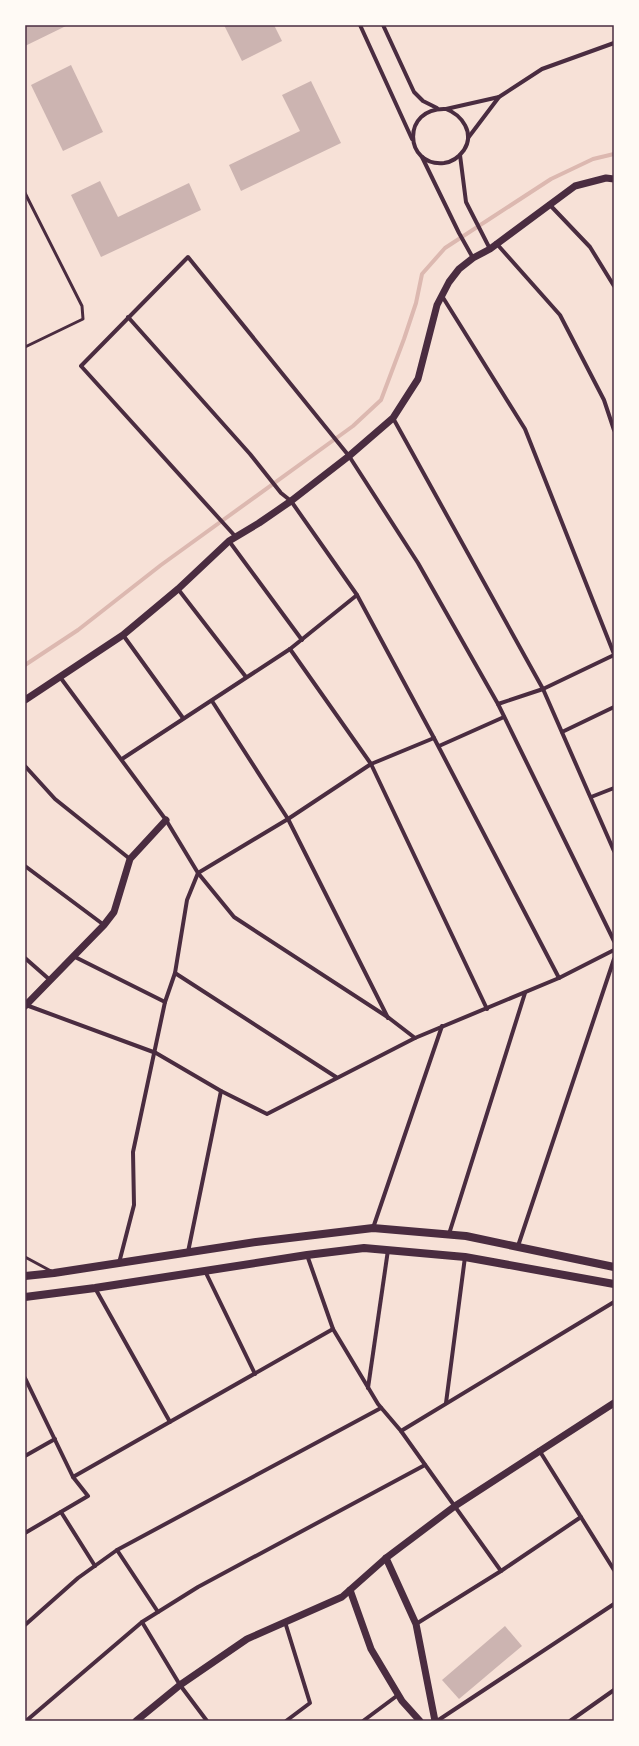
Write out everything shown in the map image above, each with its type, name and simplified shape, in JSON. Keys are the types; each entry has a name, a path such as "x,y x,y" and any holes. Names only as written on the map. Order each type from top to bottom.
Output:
{"main road":[{"path":"25,1276 54,1273 256,1242 373,1228 466,1236 614,1267"},
{"path":"25,1297 205,1272 307,1255 364,1248 465,1257 614,1284"}],"street":[{"path":"360,25 416,150 422,157 471,255"},
{"path":"383,25 414,92 423,101 437,108 446,109 453,112 464,123 468,138"},
{"path":"422,157 429,161 445,163 460,155 468,138 499,97 542,69 614,43"},
{"path":"446,109 499,97"},
{"path":"413,141 415,124 424,114 437,108"},
{"path":"460,155 466,202 490,249"},
{"path":"25,700 123,635 178,589 235,536 259,523 291,501 349,456 393,418 418,379 437,305 449,282 471,255 490,249 496,243 575,186 606,178 614,179"},
{"path":"550,204 590,248 614,286"},
{"path":"496,243 560,315 604,400 614,430"},
{"path":"235,536 81,366 188,257 349,456 418,563 498,704 614,941"},
{"path":"442,296 525,429 614,655 544,689 498,704"},
{"path":"128,317 250,454 281,493 291,501 357,595 439,746 559,978"},
{"path":"393,418 544,689 614,851"},
{"path":"229,541 302,640"},
{"path":"178,589 246,676"},
{"path":"122,759 183,718 212,701 246,676 290,649 357,595"},
{"path":"123,635 183,718"},
{"path":"290,649 371,764 487,1009"},
{"path":"60,677 166,820 198,873 234,917 389,1018 415,1038"},
{"path":"212,701 288,819 389,1018"},
{"path":"562,732 614,707"},
{"path":"439,746 504,717"},
{"path":"119,1263 134,1205 133,1152 156,1053 165,1002 175,973 187,900 198,873 288,819 371,764 434,738"},
{"path":"25,766 55,798 130,858"},
{"path":"591,797 614,788"},
{"path":"166,820 130,858 114,912 104,925 25,1005 156,1053 221,1091 267,1114 336,1077 415,1038 559,978 614,950"},
{"path":"25,866 104,925"},
{"path":"73,956 165,1002"},
{"path":"25,958 50,980"},
{"path":"518,1246 614,959"},
{"path":"175,973 336,1077"},
{"path":"449,1234 525,992"},
{"path":"373,1228 442,1026"},
{"path":"188,1253 221,1091"},
{"path":"368,1388 388,1250"},
{"path":"307,1255 333,1329 368,1388 381,1408 401,1431 426,1465 501,1571"},
{"path":"446,1404 465,1257"},
{"path":"205,1272 255,1374"},
{"path":"95,1288 170,1422"},
{"path":"401,1431 614,1302"},
{"path":"73,1477 333,1329"},
{"path":"25,1378 73,1477 88,1496 25,1533"},
{"path":"136,1721 180,1685 247,1639 342,1597 386,1558 455,1506 539,1450 614,1403"},
{"path":"25,1625 78,1578 117,1550 381,1408"},
{"path":"25,1456 55,1439"},
{"path":"539,1450 614,1570"},
{"path":"26,1721 142,1622 198,1587 426,1465"},
{"path":"60,1512 95,1566"},
{"path":"416,1624 501,1571 581,1517"},
{"path":"117,1550 158,1612"},
{"path":"386,1558 416,1624 436,1721 614,1604"},
{"path":"350,1590 371,1649 398,1695 420,1721"},
{"path":"142,1622 180,1685 207,1721"},
{"path":"285,1622 310,1703 286,1721"},
{"path":"570,1721 614,1690"},
{"path":"363,1721 398,1695"}],"lane":[{"path":"25,193 82,306 83,319 25,347"},
{"path":"25,1257 54,1273"}],"building":[{"path":"25,25 68,25 25,46"},
{"path":"224,25 274,25 282,41 242,61"},
{"path":"71,65 103,132 63,151 31,85"},
{"path":"311,81 341,143 241,191 229,165 300,131 282,95"},
{"path":"100,181 118,217 189,183 201,210 101,257 71,195"},
{"path":"505,1626 522,1646 459,1699 442,1680"}],"waterway":[{"path":"25,665 78,630 161,565 353,426 381,400 416,303 422,274 445,248 551,179 593,159 614,154"}]}
